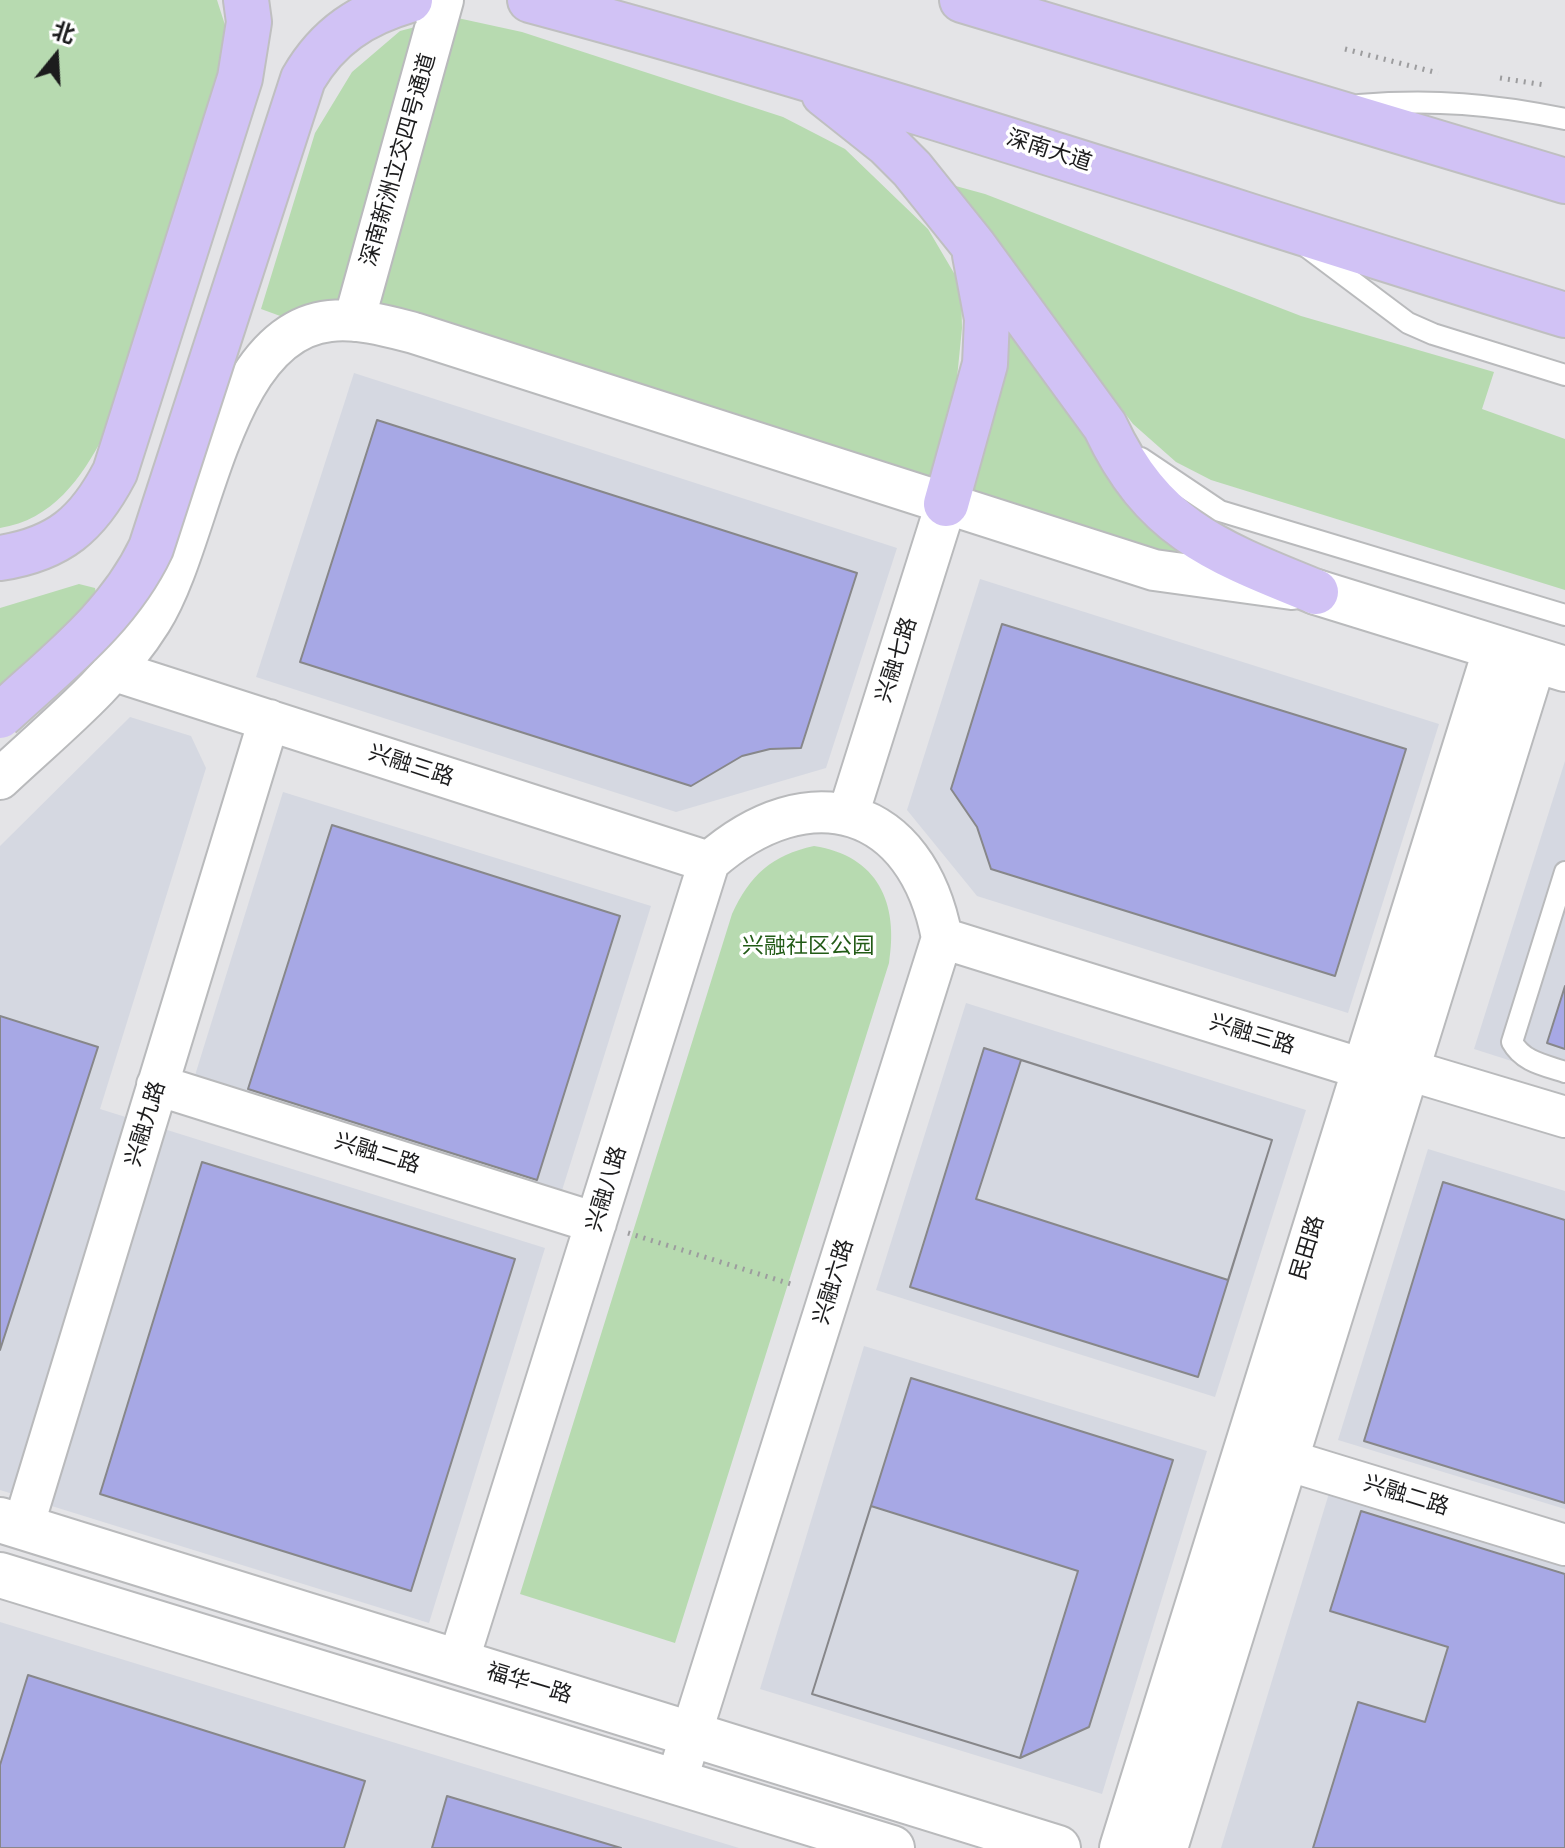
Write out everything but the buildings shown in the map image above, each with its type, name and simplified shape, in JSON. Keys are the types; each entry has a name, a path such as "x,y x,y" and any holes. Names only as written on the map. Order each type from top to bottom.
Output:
{"main road":[{"path":"0,558 34,553 71,532 100,502 115,472 240,78 249,22 246,0"},
{"path":"0,716 108,617 145,561 162,521 303,79 316,56 356,21 410,0"},
{"name":"深南大道","path":"530,0 975,127 1282,228 1565,315"},
{"path":"962,0 1565,181"},
{"path":"807,80 887,144 973,245 1105,426 1121,460 1144,491 1195,538 1316,592"},
{"path":"946,504 985,364 987,319 973,245"}],"street":[{"name":"深南新洲立交四号通道","path":"354,321 443,0"},
{"path":"0,779 112,670 152,621 170,584 232,412 257,364 272,347 309,325 354,321 414,333 1154,570 1316,592 1532,659"},
{"name":"兴融七路","path":"848,815 946,504"},
{"name":"民田路","path":"1122,1848 1265,1454 1384,1069 1532,659"},
{"name":"兴融三路","path":"112,670 709,862"},
{"path":"0,709 55,727"},
{"name":"兴融九路","path":"11,1524 157,1085 269,720"},
{"path":"709,862 744,834 773,820 823,811 848,815 873,825 908,853 930,891 942,938"},
{"name":"兴融八路","path":"458,1662 709,862"},
{"name":"兴融三路","path":"942,938 1384,1069 1565,1117"},
{"name":"兴融六路","path":"676,1782 942,938"},
{"name":"兴融二路","path":"157,1085 596,1223"},
{"name":"民田路","path":"1165,1848 1265,1454"},
{"name":"兴融二路","path":"1265,1454 1565,1545"},
{"name":"福华一路","path":"11,1524 1058,1848"},
{"path":"0,1575 892,1848"}],"lane":[{"path":"1325,108 1423,100 1498,105 1565,119"},
{"path":"1282,228 1408,323 1433,334 1565,375"},
{"path":"1105,426 1158,473 1220,511 1565,615"},
{"path":"1565,872 1512,1042 1528,1060 1565,1072"}],"path":[{"path":"1345,49 1450,74"},
{"path":"1496,78 1550,87"},
{"path":"596,1223 830,1296"}],"shaded area":[{"path":"354,373 897,548 826,768 676,812 256,677"},
{"path":"980,579 1439,724 1348,1013 977,896 907,810"},
{"path":"130,717 191,736 206,768 100,1109 545,1248 429,1623 0,1490 0,846"},
{"path":"1565,761 1565,1078 1474,1049"},
{"path":"283,792 651,906 559,1200 192,1085"},
{"path":"966,1003 1306,1110 1215,1397 876,1290"},
{"path":"1428,1149 1565,1191 1565,1509 1338,1440"},
{"path":"864,1346 1207,1451 1102,1794 760,1689"},
{"path":"1330,1490 1565,1562 1565,1848 1221,1848"},
{"path":"0,1622 739,1848 0,1848"}],"green space":[{"path":"0,0 217,0 225,25 225,53 104,435 86,467 63,495 35,516 0,528"},
{"path":"453,17 522,32 783,117 845,149 928,229 961,285 962,328 956,388 930,483 294,321 261,309 315,133 352,72 400,31"},
{"path":"952,185 985,194 1301,316 1494,372 1482,409 1565,439 1565,590 1211,480 1176,462 1133,424"},
{"path":"1003,311 1188,538 1185,557 1111,538 968,492"},
{"path":"79,584 95,588 97,597 0,708 0,608"},
{"name":"兴融社区公园","path":"814,846 836,851 854,860 879,886 887,902 890,921 889,963 675,1643 520,1594 732,914 746,888 764,869 786,855"}]}
